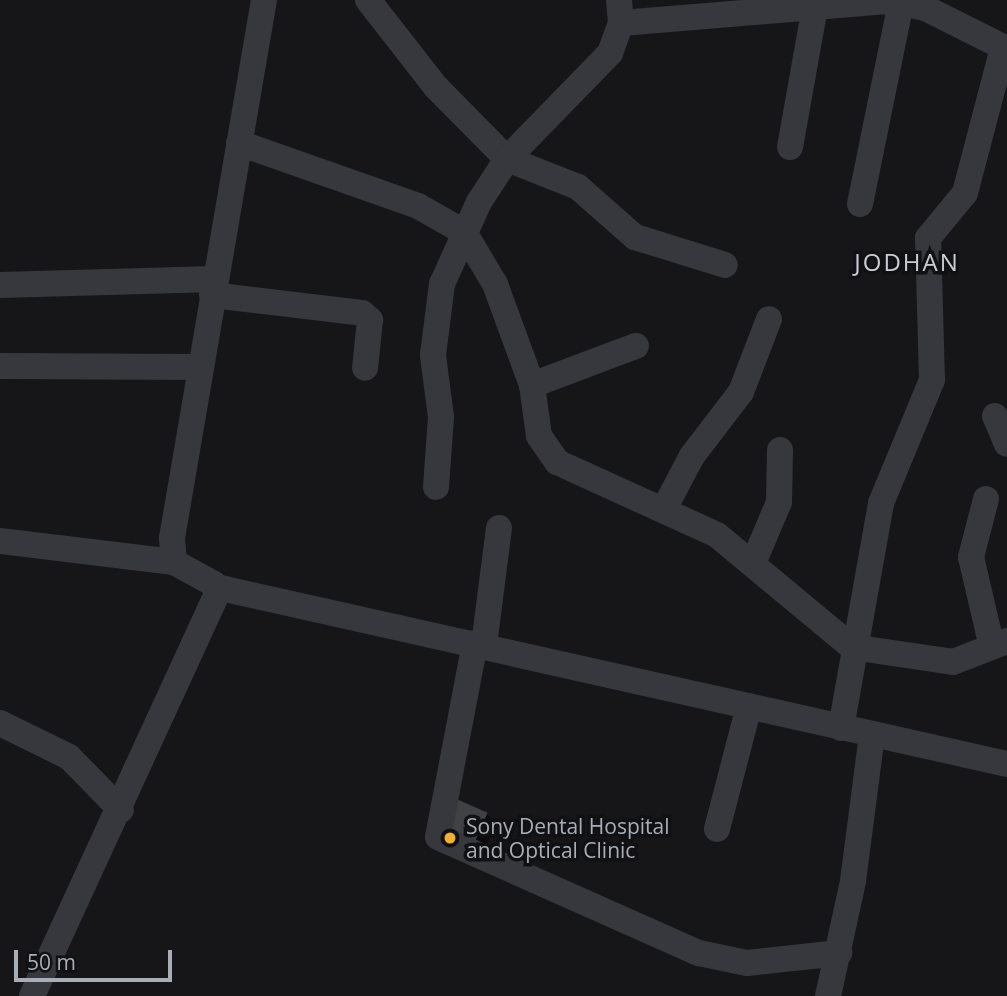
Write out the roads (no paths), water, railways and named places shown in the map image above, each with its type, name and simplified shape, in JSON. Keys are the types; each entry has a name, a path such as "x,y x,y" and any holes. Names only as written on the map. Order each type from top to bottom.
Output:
{"street":[{"path":"174,562 172,538 264,0"},
{"path":"368,0 384,12 507,159 578,187 635,237 725,265"},
{"path":"860,204 901,3"},
{"path":"436,487 440,417 435,314 464,232 507,159 610,53 620,11 901,3 925,8 1005,48 965,193 928,238 932,380 881,503 852,647 841,728"},
{"path":"790,147 815,6"},
{"path":"239,143 418,206 464,232 495,284 532,385 539,436 557,462 664,509 754,561 852,647 934,662 999,644 971,557 986,499"},
{"path":"0,285 213,287 362,313 370,320 365,368"},
{"path":"664,509 692,456 741,392 769,319"},
{"path":"532,385 636,346"},
{"path":"0,366 201,367"},
{"path":"995,416 1007,443"},
{"path":"754,561 779,502 780,450"},
{"path":"499,528 479,644 438,837 699,953 757,963 839,953"},
{"path":"0,541 174,562 216,587 1007,764"},
{"path":"32,996 121,810 216,587"},
{"path":"717,829 749,706"},
{"path":"0,723 69,757 121,810"},
{"path":"828,996 839,953 872,735"}],"place":[{"name":"Sony Dental Hospital and Optical Clinic","path":"450,838"}],"district":[{"name":"JODHAN","path":"907,262"}]}
